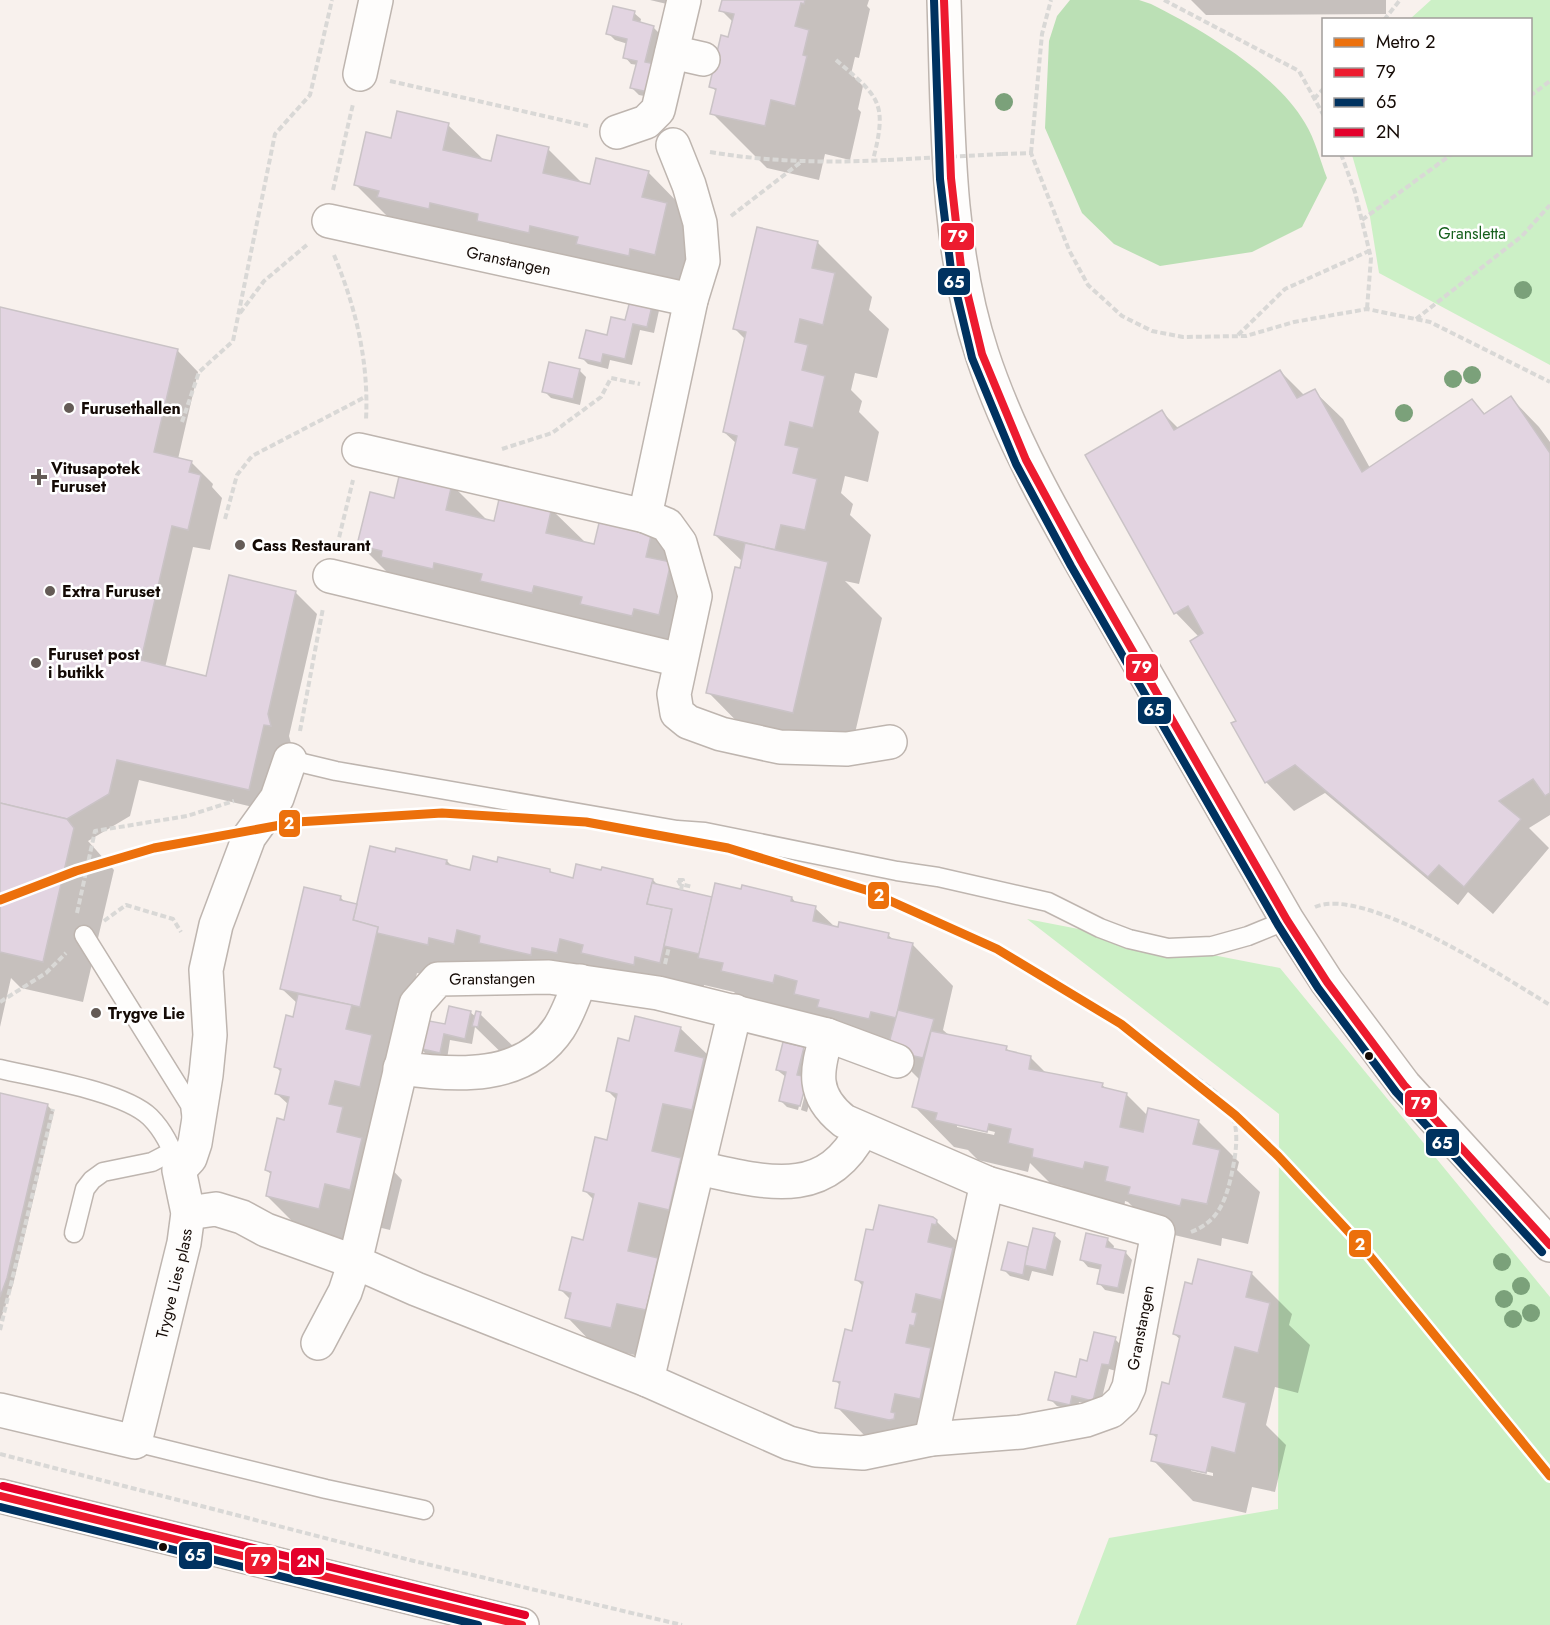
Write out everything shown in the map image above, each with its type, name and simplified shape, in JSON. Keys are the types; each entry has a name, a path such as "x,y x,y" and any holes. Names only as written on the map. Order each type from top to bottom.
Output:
{"street":[{"path":"360,74 376,0"},
{"path":"616,132 646,122 658,110 687,56 684,0"},
{"path":"944,0 952,179 963,275 982,353 1008,424 1063,531 1287,920 1327,982 1404,1085 1550,1245"},
{"path":"645,516 691,300 703,261 700,223 689,185 673,145"},
{"name":"Granstangen","path":"327,229 691,300"},
{"path":"360,450 645,516 667,525 680,543 695,596 674,694 677,713 687,722 721,734 780,747 847,749 890,742"},
{"path":"330,576 680,660"},
{"path":"182,1155 210,1035 206,987 209,954 216,925 249,837 276,798 285,773"},
{"name":"Granstangen","path":"355,1262 416,1004 438,979 549,977 658,993 828,1035 897,1061"},
{"path":"400,1068 463,1075 488,1072 514,1063 539,1050 559,1028 580,981"},
{"path":"647,1380 735,1011"},
{"path":"828,1035 818,1066 827,1107 844,1120 862,1130 987,1183 1158,1232"},
{"path":"698,1168 763,1181 789,1183 808,1179 833,1166 852,1151 862,1130"},
{"name":"Trygve Lies plass","path":"135,1442 180,1261 188,1213 182,1155"},
{"path":"931,1439 987,1183"},
{"name":"Granstangen","path":"188,1213 216,1209 355,1262 416,1289 647,1380 789,1443 816,1450 863,1453 931,1439 1021,1432 1086,1420 1111,1411 1123,1400 1129,1386 1158,1232"},
{"path":"318,1343 345,1292 355,1262"},
{"path":"0,1410 135,1442"},
{"path":"0,1497 522,1625"}],"lane":[{"path":"285,773 348,773 677,830 705,832 897,871 938,877 1048,902 1110,932 1168,948 1212,946 1248,936 1287,920"},
{"path":"74,1233 85,1189 103,1172 182,1155 190,1105 84,935"},
{"name":"Trygve Lies plass","path":"0,1070 103,1094 131,1106 149,1116 182,1155"},
{"path":"135,1442 326,1489 424,1510"}],"path":[{"path":"182,422 199,372 233,341 275,134 310,95 332,0"},
{"path":"1051,0 1042,34 1031,153 1069,250 1088,285 1122,316 1152,331 1183,337 1238,336 1366,309 1430,322 1550,382"},
{"path":"1164,0 1299,70 1322,114"},
{"path":"1386,18 1400,0"},
{"path":"836,60 863,83 878,102 881,127 873,160"},
{"path":"76,918 96,831 187,816 285,773 299,736 330,576 366,420 368,396 366,367 349,292 327,229 335,171 360,74"},
{"path":"1532,94 1550,81"},
{"path":"1314,99 1322,89"},
{"path":"888,160 1031,153"},
{"path":"1342,156 1369,250 1366,309"},
{"path":"1362,220 1449,156"},
{"path":"701,240 802,161"},
{"path":"1415,319 1522,236 1550,205"},
{"path":"238,316 264,281 327,229"},
{"path":"1238,336 1285,289 1369,250"},
{"path":"491,452 552,433 601,397 611,378 672,391"},
{"path":"225,519 237,475 252,456 368,396"},
{"path":"681,890 683,882 681,879 678,883 682,885 693,887"},
{"path":"1287,920 1323,903 1347,903 1400,921 1486,966 1550,1005"},
{"path":"960,934 996,947 1078,993 1153,1042 1227,1105 1237,1127 1234,1162 1226,1199 1219,1212 1206,1226 1180,1236 1158,1232"},
{"path":"0,1330 53,1110"},
{"path":"21,1242 29,1244"},
{"path":"3,1317 9,1319"},
{"path":"0,1454 414,1561 682,1625"}],"green space":[{"path":"1070,0 1139,0 1151,4 1214,39 1257,70 1276,87 1309,129 1327,178 1302,227 1252,252 1160,266 1114,244 1082,213 1045,128 1049,41 1057,16"},
{"name":"Gransletta","path":"1431,0 1550,0 1550,365 1379,273 1370,217 1352,156 1532,156 1532,18 1411,18"},
{"path":"1027,919 1280,968 1550,1297 1550,1625 1076,1625 1109,1538 1278,1509 1279,1114"}],"building":[{"path":"722,0 805,0 804,4 801,3 795,26 809,30 803,55 807,56 795,106 771,100 765,126 710,114 716,89 709,87 721,35 728,37 734,14 719,11"},
{"path":"613,6 635,11 633,20 654,26 645,62 660,65 653,93 630,88 637,61 623,58 627,39 606,34"},
{"path":"397,111 449,123 443,150 491,161 497,135 549,147 543,173 590,184 596,158 649,171 642,197 667,203 655,255 630,249 629,256 576,244 578,237 530,226 529,233 477,221 478,214 430,203 429,209 377,197 379,191 354,185 366,132 391,138"},
{"path":"757,227 818,241 812,268 835,273 823,325 800,319 795,342 808,345 802,370 825,376 813,428 790,422 785,445 799,448 793,473 817,479 805,530 781,525 775,550 714,535 737,436 723,432 746,332 733,329"},
{"path":"632,293 654,298 647,327 633,324 625,359 603,354 601,363 579,358 586,330 607,335 611,317 625,320"},
{"path":"0,307 178,349 154,452 192,461 189,472 201,475 188,530 172,526 141,660 206,676 229,575 296,591 268,714 271,726 264,725 249,790 117,760 109,794 67,819 0,803"},
{"path":"549,362 580,369 573,399 542,392"},
{"path":"1280,370 1297,398 1315,389 1362,472 1472,399 1484,414 1511,396 1550,453 1550,793 1545,796 1533,779 1499,801 1521,819 1464,887 1439,865 1428,877 1295,765 1265,783 1231,723 1236,721 1190,641 1203,633 1188,606 1174,614 1085,455 1162,410 1174,430"},
{"path":"400,472 452,484 446,510 494,521 500,495 552,507 546,533 594,544 600,519 652,531 646,557 671,562 659,615 634,609 632,616 580,604 582,597 534,586 532,593 480,581 482,574 434,563 433,569 381,557 382,551 357,545 370,492 394,498"},
{"path":"745,543 828,562 793,713 706,693 735,567 740,568"},
{"path":"0,803 67,819 74,828 43,962 0,952"},
{"path":"370,846 395,852 396,848 447,860 446,864 470,870 473,856 497,862 498,857 550,869 550,872 573,878 576,864 601,870 602,867 653,879 647,904 672,909 660,963 635,957 634,965 581,953 583,945 560,939 557,953 532,948 531,955 479,943 480,936 457,930 454,944 429,938 428,945 377,933 378,927 353,920"},
{"path":"652,883 712,897 699,954 664,946 672,909 647,904"},
{"path":"715,883 741,889 742,885 792,897 791,901 816,906 813,921 838,927 839,922 889,933 888,938 913,943 896,1018 871,1012 869,1019 817,1007 819,1000 794,994 797,981 775,975 773,983 721,971 723,963 698,958"},
{"path":"304,887 341,896 340,900 357,904 353,920 378,927 360,1007 280,989"},
{"path":"298,994 352,1005 346,1029 372,1035 360,1087 335,1081 329,1104 343,1107 337,1132 362,1138 350,1190 325,1184 319,1209 266,1196 271,1172 265,1170 277,1118 284,1120 289,1097 275,1094 281,1069 274,1067 286,1015 293,1017"},
{"path":"449,1006 471,1011 465,1039 444,1034 440,1053 418,1048 424,1020 445,1024"},
{"path":"898,1010 934,1019 923,1058 887,1050"},
{"path":"476,1011 481,1012 478,1027 472,1026"},
{"path":"635,1016 681,1027 675,1051 704,1058 692,1110 663,1104 652,1151 681,1158 669,1210 639,1203 628,1251 658,1258 646,1310 617,1304 611,1328 565,1318 571,1293 559,1290 572,1237 583,1240 594,1194 583,1191 595,1137 607,1140 617,1094 606,1091 618,1038 629,1041"},
{"path":"931,1031 1007,1046 1006,1050 1031,1056 1029,1069 1103,1083 1102,1087 1127,1093 1120,1127 1143,1132 1148,1108 1199,1120 1193,1144 1220,1150 1207,1204 1182,1199 1180,1206 1128,1194 1130,1187 1105,1181 1108,1167 1085,1162 1083,1169 1032,1157 1033,1149 1008,1143 1011,1129 989,1124 987,1132 935,1120 937,1113 912,1107"},
{"path":"783,1042 804,1047 797,1075 808,1077 800,1106 779,1101 786,1072 776,1070"},
{"path":"0,1093 48,1104 7,1278 0,1297"},
{"path":"879,1205 933,1217 937,1220 936,1225 932,1224 928,1242 953,1248 941,1300 916,1294 912,1312 917,1313 914,1326 910,1325 906,1343 931,1348 920,1399 895,1394 891,1412 895,1413 894,1419 889,1420 835,1408 840,1382 833,1381 845,1329 852,1331 863,1282 855,1280 866,1229 873,1230"},
{"path":"1033,1228 1055,1233 1046,1270 1024,1265"},
{"path":"1086,1233 1108,1238 1106,1247 1126,1251 1118,1288 1097,1284 1101,1265 1080,1260"},
{"path":"1008,1242 1028,1247 1023,1275 1001,1270"},
{"path":"1198,1259 1252,1272 1246,1297 1270,1303 1258,1353 1235,1347 1223,1397 1246,1403 1235,1453 1212,1447 1206,1473 1151,1461 1157,1435 1150,1434 1162,1382 1169,1384 1180,1336 1173,1334 1185,1282 1192,1284"},
{"path":"1094,1332 1116,1337 1109,1365 1102,1364 1093,1401 1072,1396 1070,1405 1048,1400 1055,1372 1076,1377 1080,1359 1087,1361"}],"metro line":[{"name":"2","path":"0,900 76,871 154,848 297,822 442,813 586,822 728,848 866,890 997,949 1121,1024 1235,1115 1278,1156 1360,1244 1550,1476"}],"transit line":[{"name":"65","path":"934,0 940,179 951,270 972,358 1016,464 1071,566 1278,925 1318,988 1396,1092 1542,1252"},
{"name":"79","path":"944,0 951,178 961,267 982,354 1026,460 1081,561 1287,920 1327,982 1404,1085 1550,1245"},
{"name":"2N","path":"3,1486 525,1615"},
{"name":"79","path":"0,1496 522,1625"},
{"name":"65","path":"0,1507 478,1625"}],"place":[{"name":"Furusethallen","path":"69,408"},
{"name":"Vitusapotek Furuset","path":"39,477"},
{"name":"Cass Restaurant","path":"240,545"},
{"name":"Extra Furuset","path":"50,591"},
{"name":"Furuset post i butikk","path":"36,663"},
{"name":"Trygve Lie","path":"96,1013"}]}
